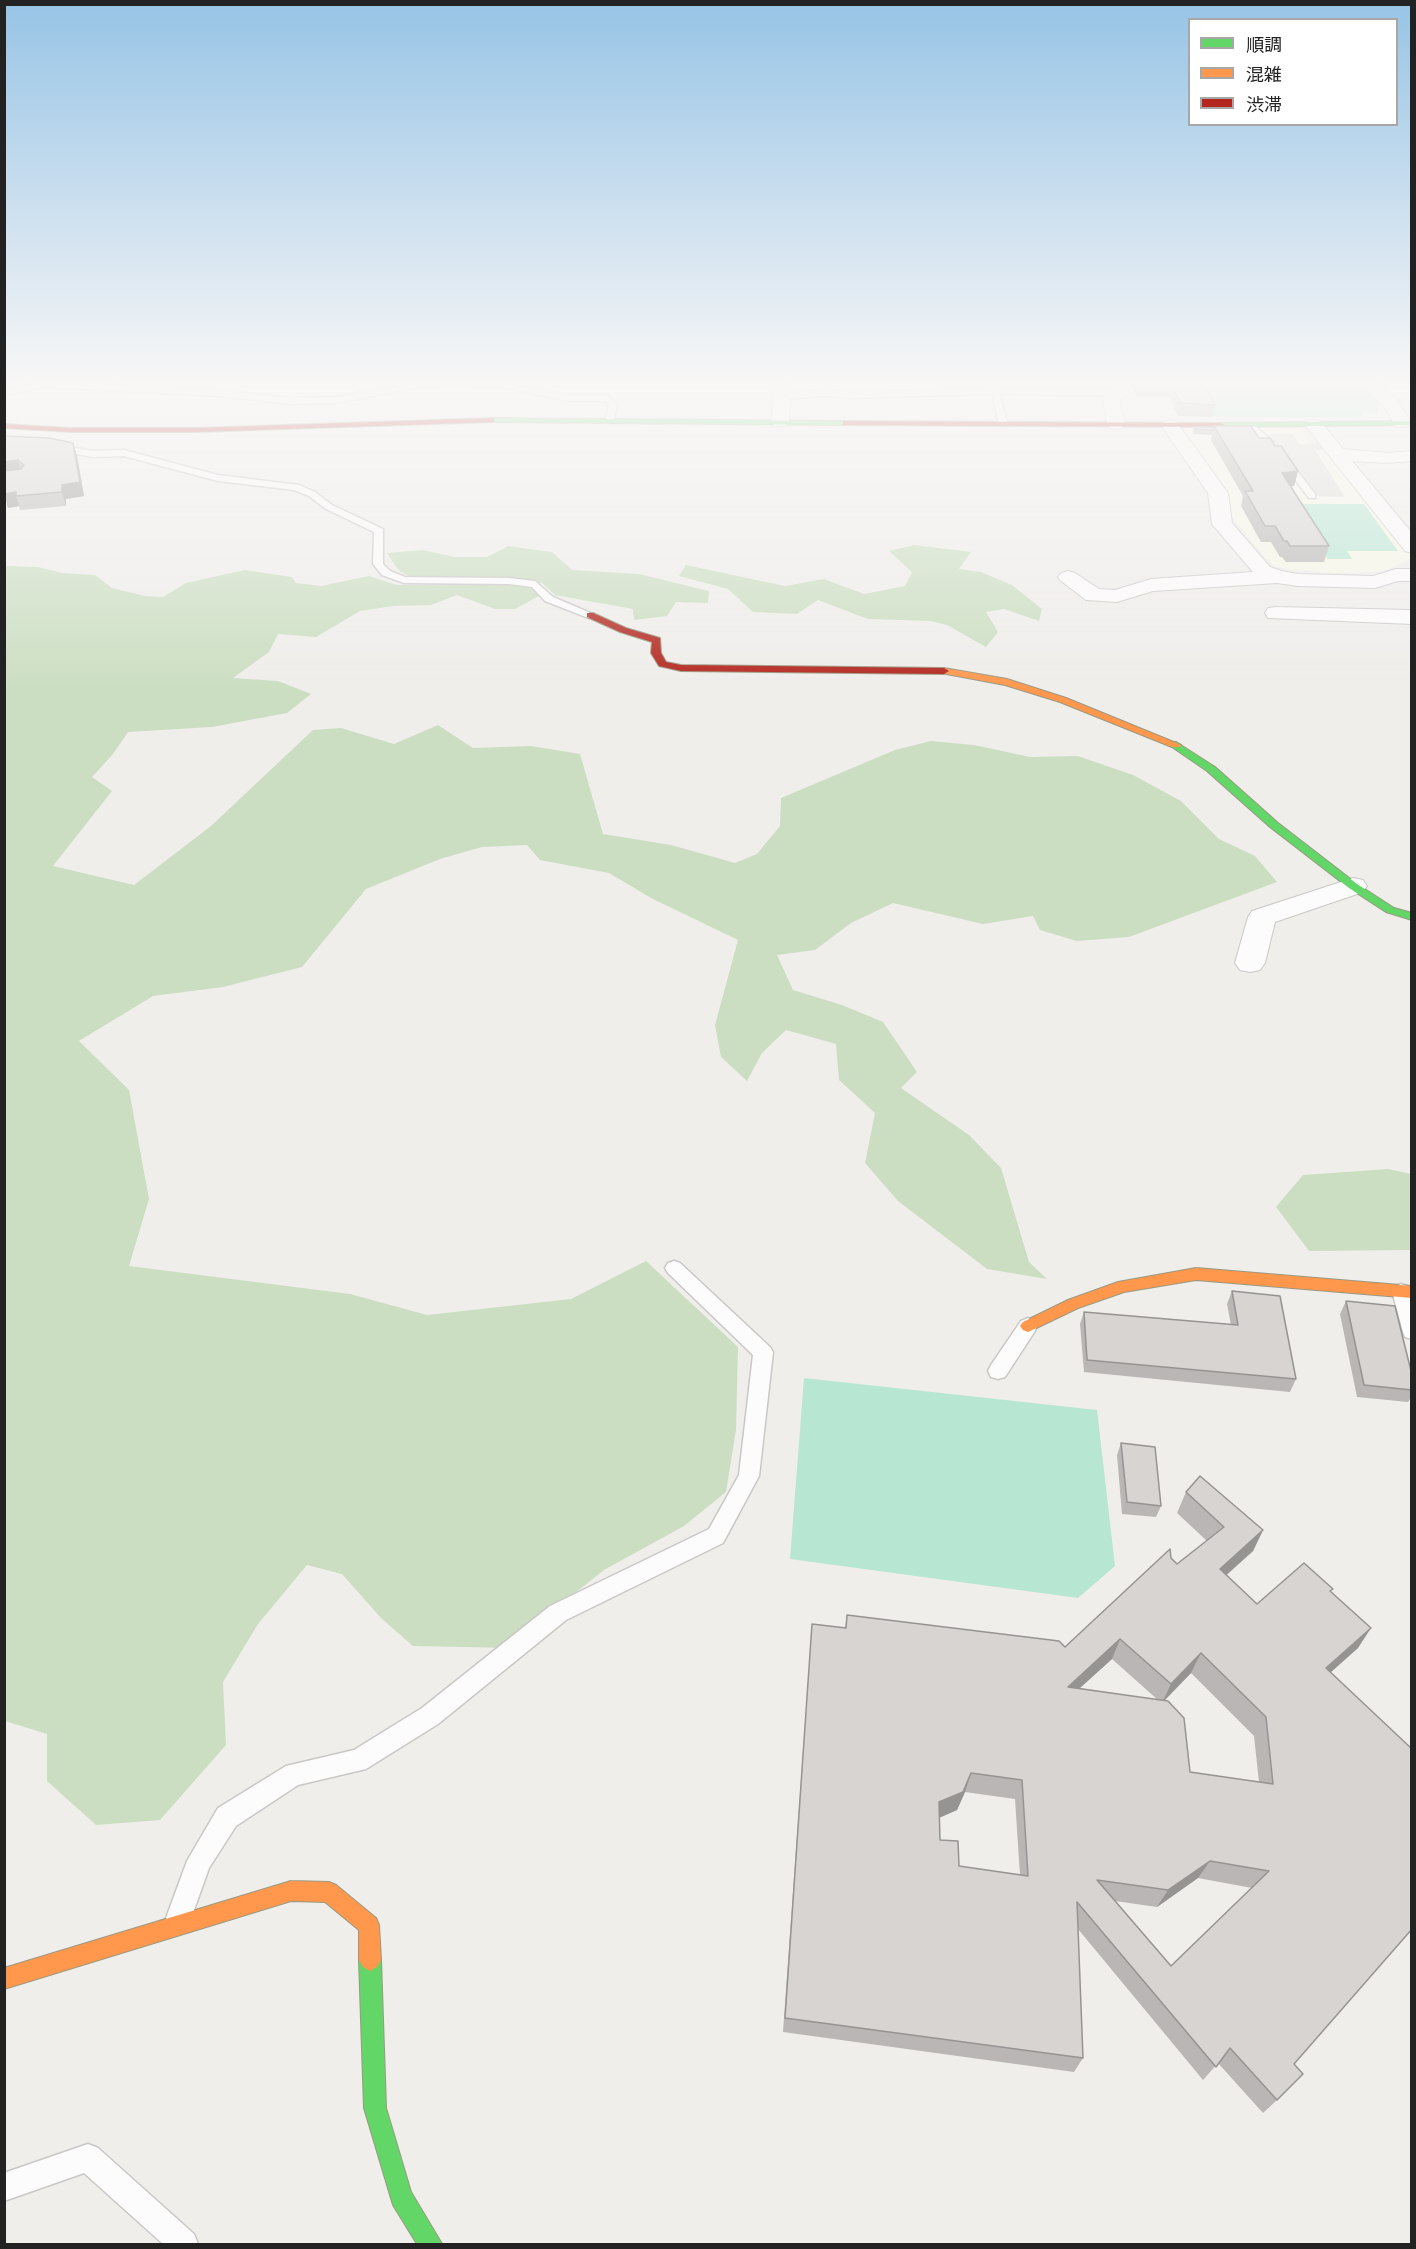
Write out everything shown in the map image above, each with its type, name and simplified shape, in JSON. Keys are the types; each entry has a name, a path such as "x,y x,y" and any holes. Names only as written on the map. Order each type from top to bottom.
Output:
{"main road":[{"path":"590,615 623,630 657,640 656,653 662,664 681,668 933,669 1006,682 1063,700 1173,743 1211,769 1274,825 1353,886 1390,910 1412,917"},
{"path":"1028,1326 1073,1304 1123,1286 1196,1274 1406,1292"},
{"path":"4,1979 291,1891 329,1892 369,1925 375,2108 401,2197 430,2244"}],"street":[{"path":"1212,485 1218,493 1222,524 1263,572 1298,580 1375,582 1396,575 1412,575"},
{"path":"1363,485 1412,547"},
{"path":"1068,577 1094,595 1117,596 1151,585 1277,577"},
{"path":"1276,613 1412,617"},
{"path":"1250,963 1262,917 1353,886"}],"lane":[{"path":"278,485 296,487 312,494 329,507 379,531 378,564 386,573 404,580 509,581 535,584 549,599 590,615"},
{"path":"1303,485 1312,496"},
{"path":"176,1926 199,1861 227,1817 294,1774 358,1761 430,1716 558,1613 716,1536 749,1476 763,1352 674,1268"},
{"path":"1406,1292 1412,1332"},
{"path":"998,1371 1028,1326"},
{"path":"4,2187 88,2158 184,2244"}],"shaded area":[{"path":"1213,485 1358,485 1411,553 1411,558 1384,571 1339,573 1286,569 1274,565 1257,548 1224,506"},
{"path":"1307,485 1337,485 1345,497 1315,496"}],"green space":[{"path":"1289,504 1364,504 1398,551 1347,551 1352,559 1328,559"},
{"path":"914,545 971,552 959,569 981,572 1012,585 1042,609 1039,621 1004,609 986,612 998,632 986,647 947,625 931,621 868,619 818,600 797,614 753,612 728,589 679,576 686,565 785,586 824,579 864,594 905,586 912,572 889,551"},
{"path":"508,546 552,552 572,570 639,574 709,591 708,603 676,602 667,616 634,620 633,609 555,595 542,583 411,577 399,571 387,553 423,550 455,557 487,557"},
{"path":"5,566 38,567 62,573 95,575 112,588 145,596 163,597 186,583 245,570 292,577 296,583 321,586 369,576 397,585 513,584 533,589 539,596 515,609 495,609 457,595 431,605 393,606 360,611 316,637 278,634 269,652 233,678 278,681 311,694 287,713 212,727 128,732 113,754 92,777 112,791 53,866 134,885 211,826 313,730 341,728 394,744 438,725 473,748 531,746 580,754 603,834 671,845 735,863 757,854 780,826 781,798 895,750 931,741 974,745 1030,757 1078,756 1133,775 1181,801 1219,839 1255,856 1277,882 1129,937 1077,941 1040,930 1033,916 983,924 893,903 851,923 815,950 777,955 793,990 842,1005 883,1022 917,1072 901,1088 969,1135 1001,1168 1029,1262 1047,1279 987,1269 898,1201 865,1163 875,1113 839,1080 836,1044 786,1030 762,1053 747,1081 721,1057 715,1025 738,940 651,898 609,873 540,860 527,845 482,847 440,859 366,889 302,967 223,987 153,996 79,1041 129,1090 149,1199 129,1266 350,1294 427,1315 571,1299 646,1261 738,1347 736,1430 726,1492 684,1526 604,1570 552,1611 511,1648 413,1646 381,1618 342,1574 307,1565 258,1624 223,1682 226,1745 160,1820 96,1825 47,1781 47,1734 5,1721"},
{"path":"1388,1169 1411,1174 1411,1250 1309,1251 1276,1207 1303,1175"},
{"path":"804,1378 1097,1410 1115,1566 1078,1598 790,1559"}],"building":[{"path":"4,485 62,485 62,492 16,496 16,492 4,494"},
{"path":"1249,485 1290,485 1329,546 1290,546 1275,526 1265,526 1245,491 1253,491"},
{"path":"1232,1291 1280,1296 1296,1379 1087,1360 1084,1312 1238,1325"},
{"path":"1346,1301 1395,1306 1412,1375 1412,1390 1364,1385"},
{"path":"1121,1443 1155,1447 1161,1506 1127,1502"},
{"path":"1200,1476 1263,1530 1220,1569 1257,1604 1304,1563 1333,1589 1330,1591 1371,1628 1326,1668 1412,1749 1412,1929 1294,2064 1303,2074 1277,2100 1230,2048 1216,2067 1077,1902 1083,2058 785,2018 812,1624 846,1628 847,1615 1059,1641 1065,1647 1170,1549 1171,1558 1177,1564 1224,1527 1186,1492","holes":["1120,1639 1171,1684 1201,1653 1266,1717 1273,1784 1190,1772 1184,1718 1168,1701 1068,1687","971,1773 1022,1780 1028,1876 959,1866 958,1841 940,1840 939,1802 963,1792","1210,1861 1269,1871 1171,1966 1097,1880 1168,1890"]}],"traffic: fast":[{"path":"1176,745 1211,769 1274,825 1353,886 1390,910 1412,917"},
{"path":"370,1960 375,2108 401,2197 430,2244"}],"traffic: slow":[{"path":"944,671 1007,682 1063,700 1176,745"},
{"path":"1028,1326 1073,1304 1123,1286 1196,1274 1412,1292"},
{"path":"4,1979 291,1891 329,1892 369,1925 370,1960"}],"traffic: jam":[{"path":"590,615 623,630 657,640 656,653 662,664 681,668 944,671"}]}
